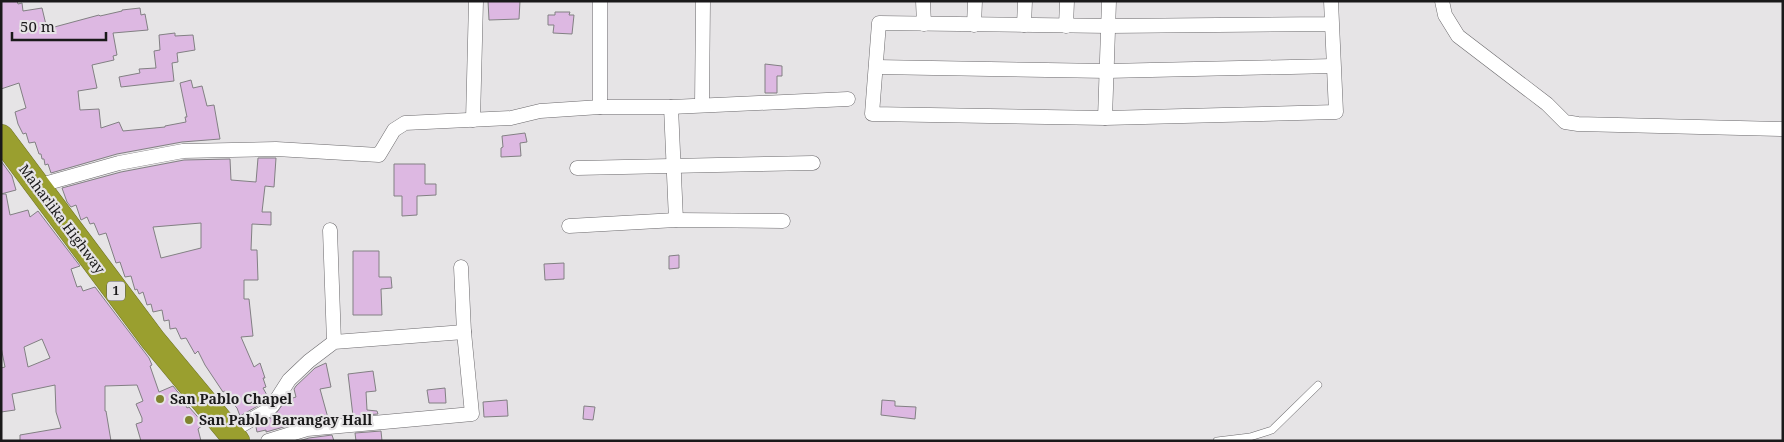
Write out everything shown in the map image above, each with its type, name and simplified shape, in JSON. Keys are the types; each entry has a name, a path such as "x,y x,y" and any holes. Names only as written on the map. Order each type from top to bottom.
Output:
{"highway":[{"name":"Maharlika Highway","path":"1,137 153,340 234,437"}],"street":[{"path":"473,120 476,1"},
{"path":"600,1 600,107"},
{"path":"702,105 703,1"},
{"path":"923,1 924,24"},
{"path":"974,25 975,1"},
{"path":"1024,25 1025,1"},
{"path":"1066,26 1067,1"},
{"path":"1105,118 1109,1"},
{"path":"1330,1 1332,24 1336,112 1105,118 872,114 879,23 1066,26 1332,24"},
{"path":"1442,1 1445,15 1458,36 1547,104 1565,122 1578,124 1783,129"},
{"path":"876,67 1107,70 1333,66"},
{"path":"37,186 119,163 183,152 276,149 379,155 394,130 406,123 511,118 540,111 600,107 671,107 848,99"},
{"path":"671,107 676,220"},
{"path":"577,168 813,163"},
{"path":"569,226 676,220 782,221"},
{"path":"330,230 334,342"},
{"path":"268,441 307,429 472,414 464,332 461,267"},
{"path":"234,437 268,410 289,380 309,361 334,342 464,332"}],"lane":[{"path":"1217,441 1250,437 1272,430 1318,385"}],"building":[{"path":"1,1 17,1 18,4 22,3 23,11 42,8 47,29 99,15 140,8 141,15 145,14 148,30 113,33 117,55 113,56 114,60 92,65 97,88 78,91 80,110 99,109 101,128 119,122 123,131 165,127 186,122 185,117 187,117 180,83 191,80 193,88 202,86 207,106 214,105 220,139 182,142 117,154 51,173 48,164 45,165 44,159 39,154 35,142 29,143 26,133 23,134 18,124 15,112 26,108 19,83 1,89"},
{"path":"488,1 520,1 519,19 489,20"},
{"path":"555,12 570,12 569,15 574,15 572,34 553,33 554,25 548,25 548,15 555,15"},
{"path":"175,33 175,36 193,35 195,50 177,53 178,62 172,63 174,81 121,87 119,77 140,73 139,69 156,68 154,51 160,50 159,35"},
{"path":"765,64 782,66 782,76 777,76 777,93 765,93"},
{"path":"525,133 527,142 520,143 521,156 501,157 501,148 503,147 502,136"},
{"path":"258,158 276,158 274,187 265,186 262,212 271,212 271,225 252,224 251,250 257,250 258,280 244,280 244,299 249,299 253,336 241,337 254,367 260,363 265,378 263,378 266,387 263,388 268,397 263,403 240,416 237,408 232,405 225,391 223,392 198,351 195,354 186,338 181,339 176,328 170,329 169,320 164,321 162,310 153,312 151,304 147,305 143,292 139,294 137,289 135,290 131,276 125,277 120,262 116,263 106,233 99,235 94,223 90,224 87,217 81,220 76,205 71,207 62,188 121,172 184,160 230,159 231,180 256,182","holes":["201,223 201,248 161,258 153,227"]},
{"path":"1,161 12,176 16,190 1,194"},
{"path":"394,164 425,164 425,184 436,184 436,195 417,196 417,215 402,216 402,196 394,196"},
{"path":"1,194 6,194 10,215 28,210 30,217 38,211 80,266 71,269 77,287 81,286 83,291 95,287 149,358 159,392 173,386 187,408 189,407 204,424 198,429 201,441 141,441 136,424 142,422 142,418 136,404 143,401 137,385 105,386 105,411 111,441 20,441 20,435 61,428 56,412 55,385 12,394 15,410 1,412 1,368 5,367 1,347","holes":["42,339 50,358 28,367 24,347"]},
{"path":"353,251 379,251 379,277 391,277 392,288 381,289 382,315 353,315"},
{"path":"679,255 679,268 669,269 669,256"},
{"path":"564,263 564,279 545,280 544,264"},
{"path":"326,363 331,387 320,389 328,418 305,421 266,432 266,430 257,432 256,427 274,416 286,400 296,397 294,389 296,386 315,368"},
{"path":"373,371 376,391 366,392 367,410 377,411 378,414 353,416 348,374"},
{"path":"445,388 446,403 429,403 427,390"},
{"path":"507,400 508,416 484,417 483,402"},
{"path":"882,400 895,401 895,406 916,407 915,419 881,415"},
{"path":"584,406 595,407 593,420 583,419"},
{"path":"381,431 382,441 356,441 355,433"},
{"path":"332,435 334,441 299,441 309,438"}],"place":[{"name":"San Pablo Chapel","path":"160,399"},
{"name":"San Pablo Barangay Hall","path":"189,420"}]}
